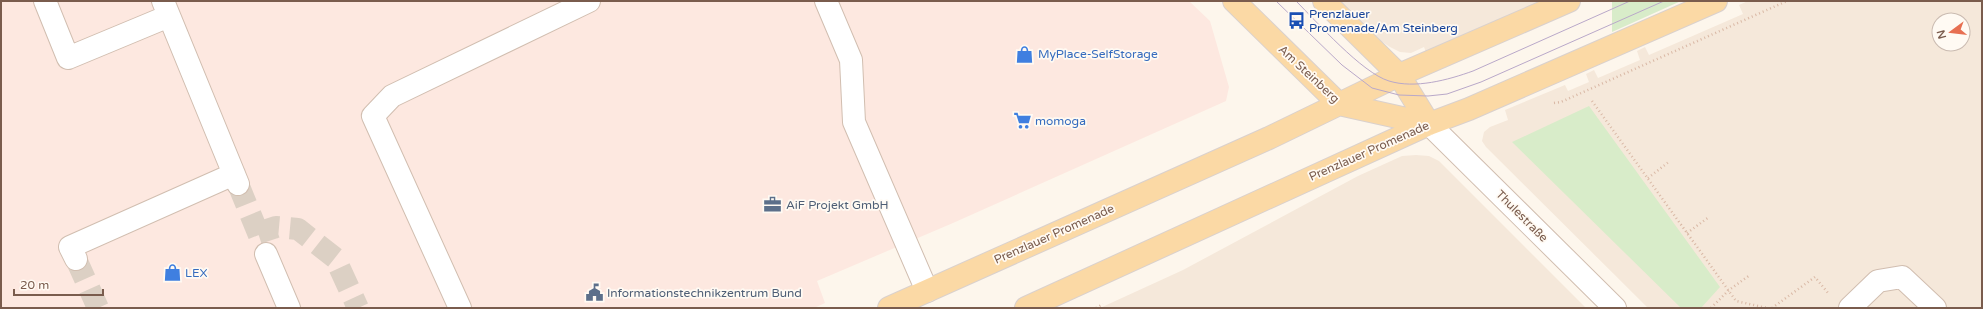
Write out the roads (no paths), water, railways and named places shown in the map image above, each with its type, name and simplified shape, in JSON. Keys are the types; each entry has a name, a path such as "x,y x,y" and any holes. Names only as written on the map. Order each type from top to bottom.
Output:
{"main road":[{"name":"Am Steinberg","path":"1234,1 1339,104 1429,124"},
{"path":"1324,1 1399,75 1429,124"},
{"name":"Prenzlauer Promenade","path":"889,308 1269,138 1399,75 1569,1"},
{"name":"Prenzlauer Promenade","path":"1026,308 1429,124 1469,110 1716,1"}],"street":[{"path":"45,1 68,58 166,9 236,179 70,247 76,259"},
{"path":"460,308 373,116 392,96 589,1"},
{"path":"826,1 851,60 854,122 927,291"},
{"name":"Thulestraße","path":"1429,124 1615,308"},
{"path":"266,254 288,308"},
{"path":"1850,308 1878,281 1902,277 1935,308"}],"tunnel":[{"path":"238,184 263,245"},
{"path":"258,233 276,227 298,229 335,258 358,308"},
{"path":"76,259 98,308"}],"tram line":[{"path":"1276,1 1342,65 1372,88 1399,95 1428,96 1447,94 1481,82 1664,1"},
{"path":"1296,1 1340,46 1366,68 1389,81 1410,84 1420,84 1442,80 1473,71 1630,1"}],"place":[{"name":"Prenzlauer Promenade/Am Steinberg","path":"1296,21"},
{"name":"MyPlace-SelfStorage","path":"1025,54"},
{"name":"momoga","path":"1022,121"},
{"name":"AiF Projekt GmbH","path":"773,205"},
{"name":"LEX","path":"172,273"},
{"name":"Informationstechnikzentrum Bund","path":"594,293"}]}
